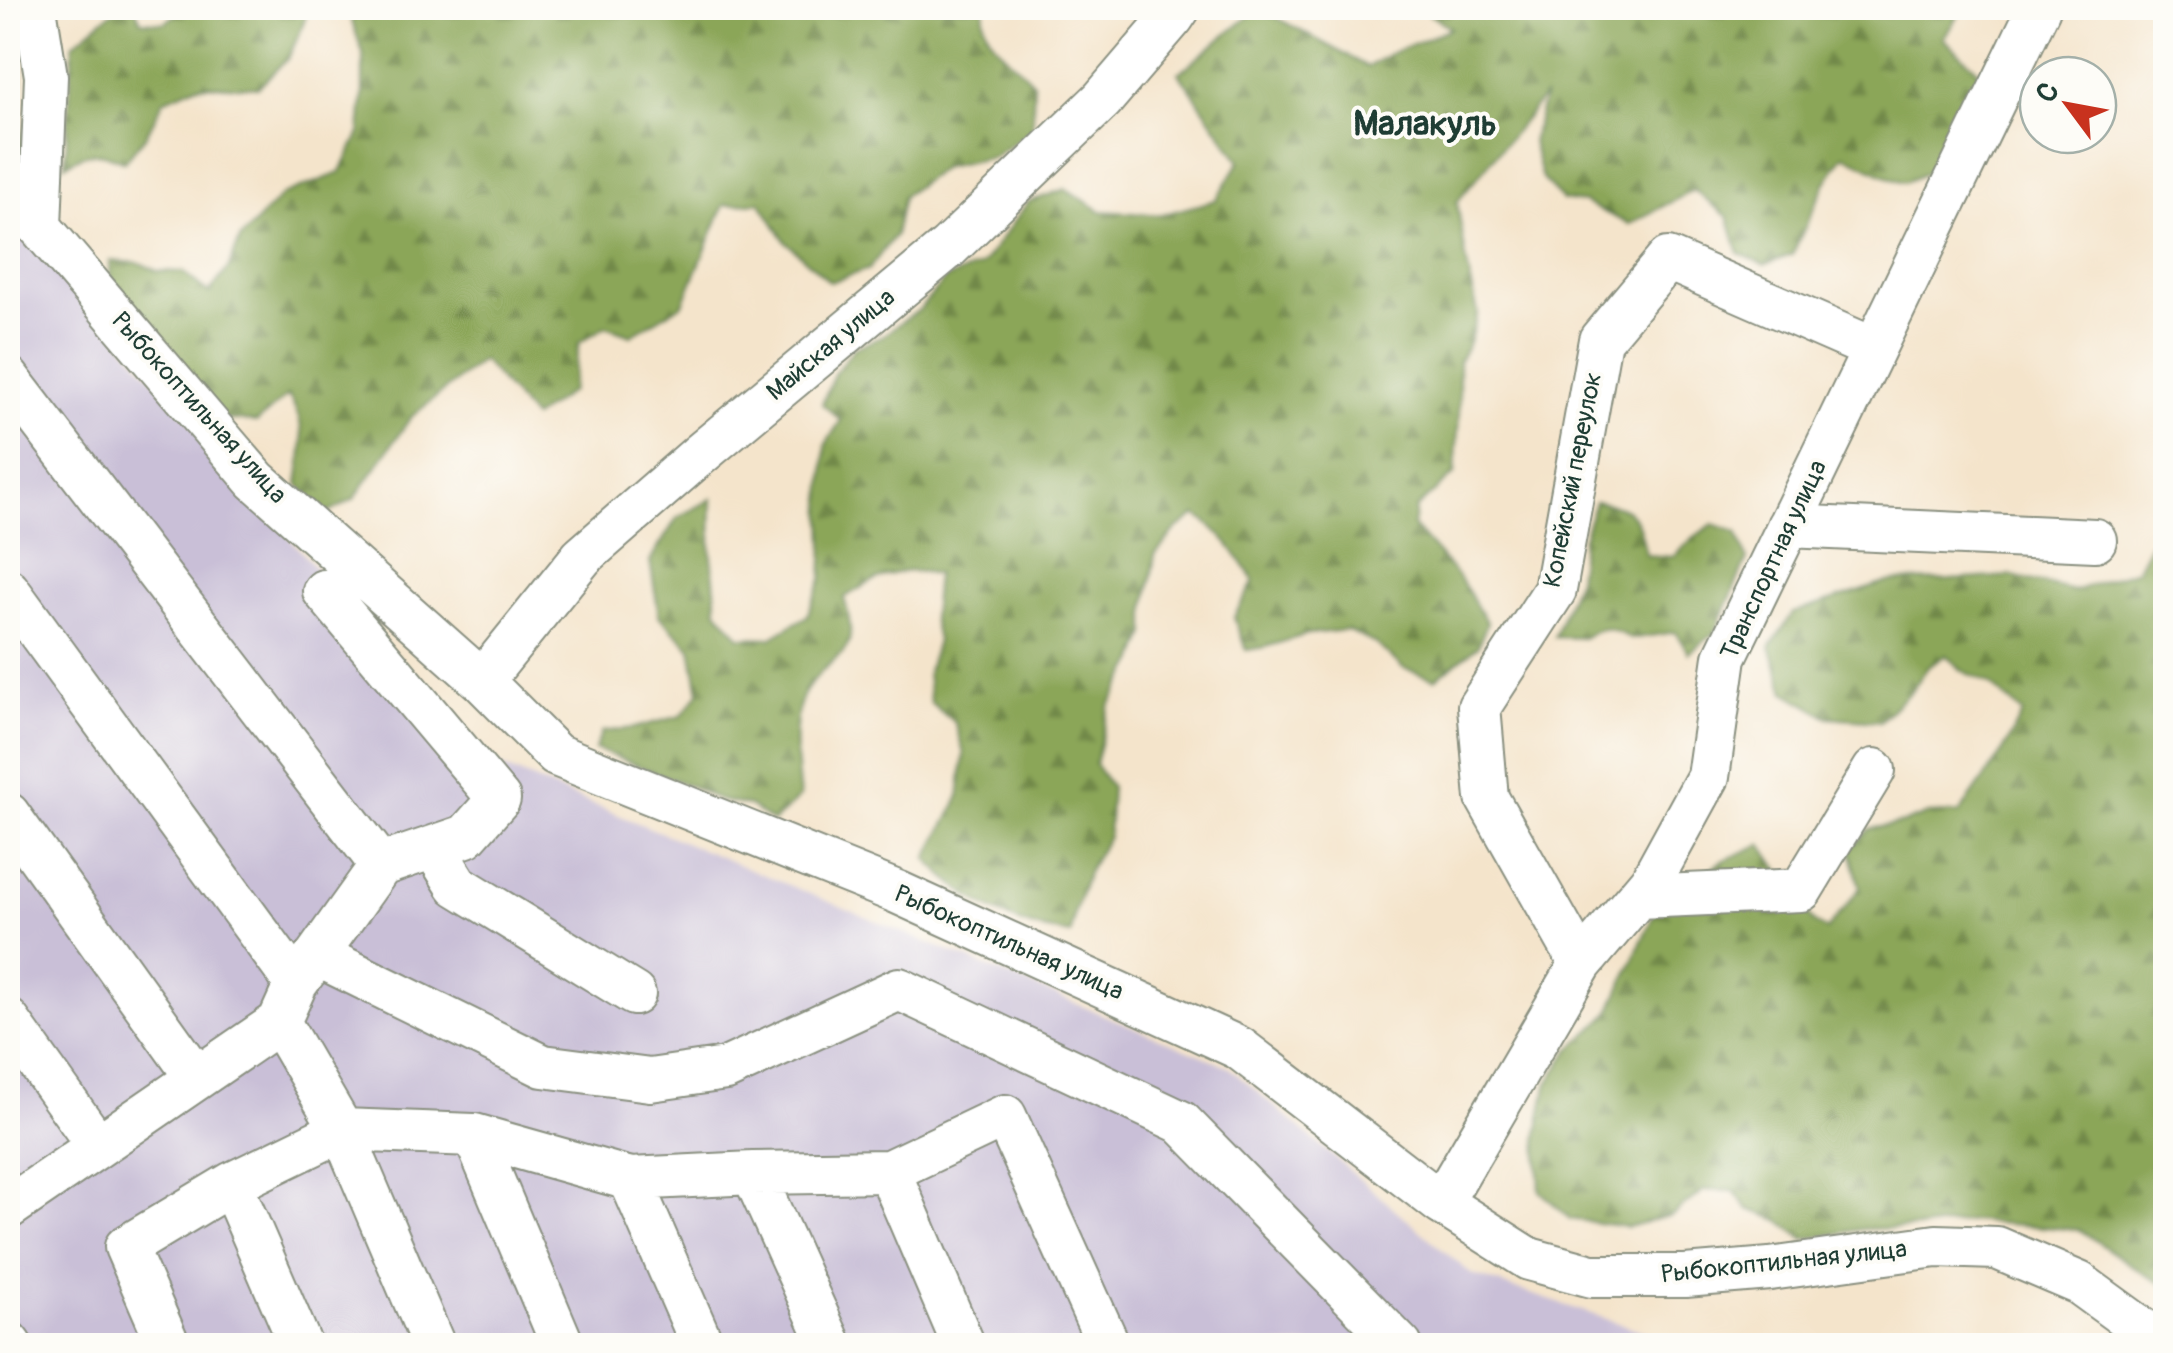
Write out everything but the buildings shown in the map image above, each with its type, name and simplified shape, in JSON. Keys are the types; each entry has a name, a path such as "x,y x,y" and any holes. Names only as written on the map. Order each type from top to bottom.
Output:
{"street":[{"path":"35,8 46,76 40,227"},
{"name":"Майская улица","path":"482,681 582,557 948,248 1102,100 1179,8"},
{"name":"Транспортная улица","path":"1441,1203 1581,964 1650,881 1708,778 1725,657 2039,8"},
{"name":"Рыбокоптильная улица","path":"8,198 40,227 256,480 482,681 556,756 897,892 1239,1048 1441,1203 1529,1259 1592,1276 1686,1276 1770,1269 1936,1246 1997,1248 2079,1283 2145,1330 2159,1346"},
{"name":"Копейский переулок","path":"1581,964 1487,798 1478,707 1555,590 1600,340 1668,259 1874,350"},
{"path":"8,378 380,866"},
{"path":"1788,526 2096,540"},
{"path":"8,590 297,987 342,1130 434,1346"},
{"path":"8,1208 197,1078 297,987 380,866 466,836 499,799 324,591"},
{"path":"1638,896 1801,890 1874,770"},
{"path":"8,814 197,1078"},
{"path":"434,848 458,884 634,994"},
{"path":"297,987 543,1066 650,1080 726,1069 899,989 1181,1122 1401,1346"},
{"path":"8,1020 98,1146"},
{"path":"169,1346 126,1247 232,1184 342,1130 474,1136 630,1178 888,1172 1005,1116 1109,1346"},
{"path":"474,1136 564,1346"},
{"path":"888,1172 964,1346"},
{"path":"753,1173 832,1346"},
{"path":"630,1178 703,1346"},
{"path":"232,1184 301,1346"}],"shaded area":[{"path":"8,222 25,230 478,757 1227,1066 1471,1274 1685,1345 8,1346"}],"green space":[{"path":"8,8 12,8 21,57 22,172 8,157"},
{"path":"117,8 135,8 141,21 165,23 183,8 309,8 288,58 258,87 198,85 164,100 145,137 124,162 94,153 65,165 73,44"},
{"path":"347,8 985,8 986,30 992,40 1034,84 1032,130 993,157 944,167 903,196 895,235 869,269 830,282 785,241 760,202 724,205 683,304 631,335 606,326 579,343 571,391 533,418 482,360 411,417 354,499 327,514 298,484 301,428 288,395 257,422 222,419 110,278 110,261 183,272 209,293 229,267 240,239 282,195 340,173 360,133 363,97 363,53"},
{"path":"1259,8 1368,67 1451,28 1430,15 1427,8 1955,8 1962,11 1943,38 1980,72 1934,170 1905,182 1844,155 1825,184 1792,255 1764,265 1739,253 1728,217 1694,190 1629,224 1585,203 1563,200 1542,179 1532,142 1545,95 1457,202 1478,313 1459,361 1455,474 1416,508 1413,526 1461,580 1487,623 1478,646 1435,679 1403,668 1376,644 1347,630 1308,634 1246,650 1234,617 1254,581 1222,536 1196,515 1176,530 1155,555 1146,633 1136,660 1109,707 1095,764 1111,787 1108,837 1089,869 1071,934 1036,928 997,913 948,880 927,859 959,798 964,754 955,723 930,702 927,673 937,641 932,618 936,574 899,572 844,598 849,619 848,644 807,689 798,713 800,797 773,822 749,806 718,800 595,749 602,732 681,716 699,693 691,648 659,616 650,561 677,518 712,499 711,547 717,610 740,637 770,638 807,616 822,580 826,444 841,420 822,404 834,374 854,348 879,338 919,310 945,279 982,265 1028,202 1066,189 1101,211 1161,215 1216,200 1240,161 1179,73"},
{"path":"1595,502 1619,507 1633,516 1646,555 1673,557 1713,524 1737,532 1747,559 1715,633 1689,653 1675,632 1630,639 1607,629 1583,638 1554,637 1577,578 1583,537"},
{"path":"2165,515 2165,1285 2080,1230 1973,1221 1923,1228 1863,1229 1804,1239 1779,1220 1748,1209 1734,1191 1704,1190 1672,1215 1627,1227 1570,1219 1540,1191 1537,1138 1547,1085 1570,1049 1609,1014 1657,907 1722,861 1762,844 1813,922 1827,930 1860,888 1850,850 1869,829 1905,823 1928,814 1960,813 2003,751 2023,713 1990,684 1961,670 1946,655 1928,667 1911,691 1880,721 1828,717 1785,692 1770,647 1793,613 1891,581 2011,576 2074,591 2136,570"}],"district":[{"name":"Малакуль","path":"1425,124"}]}
